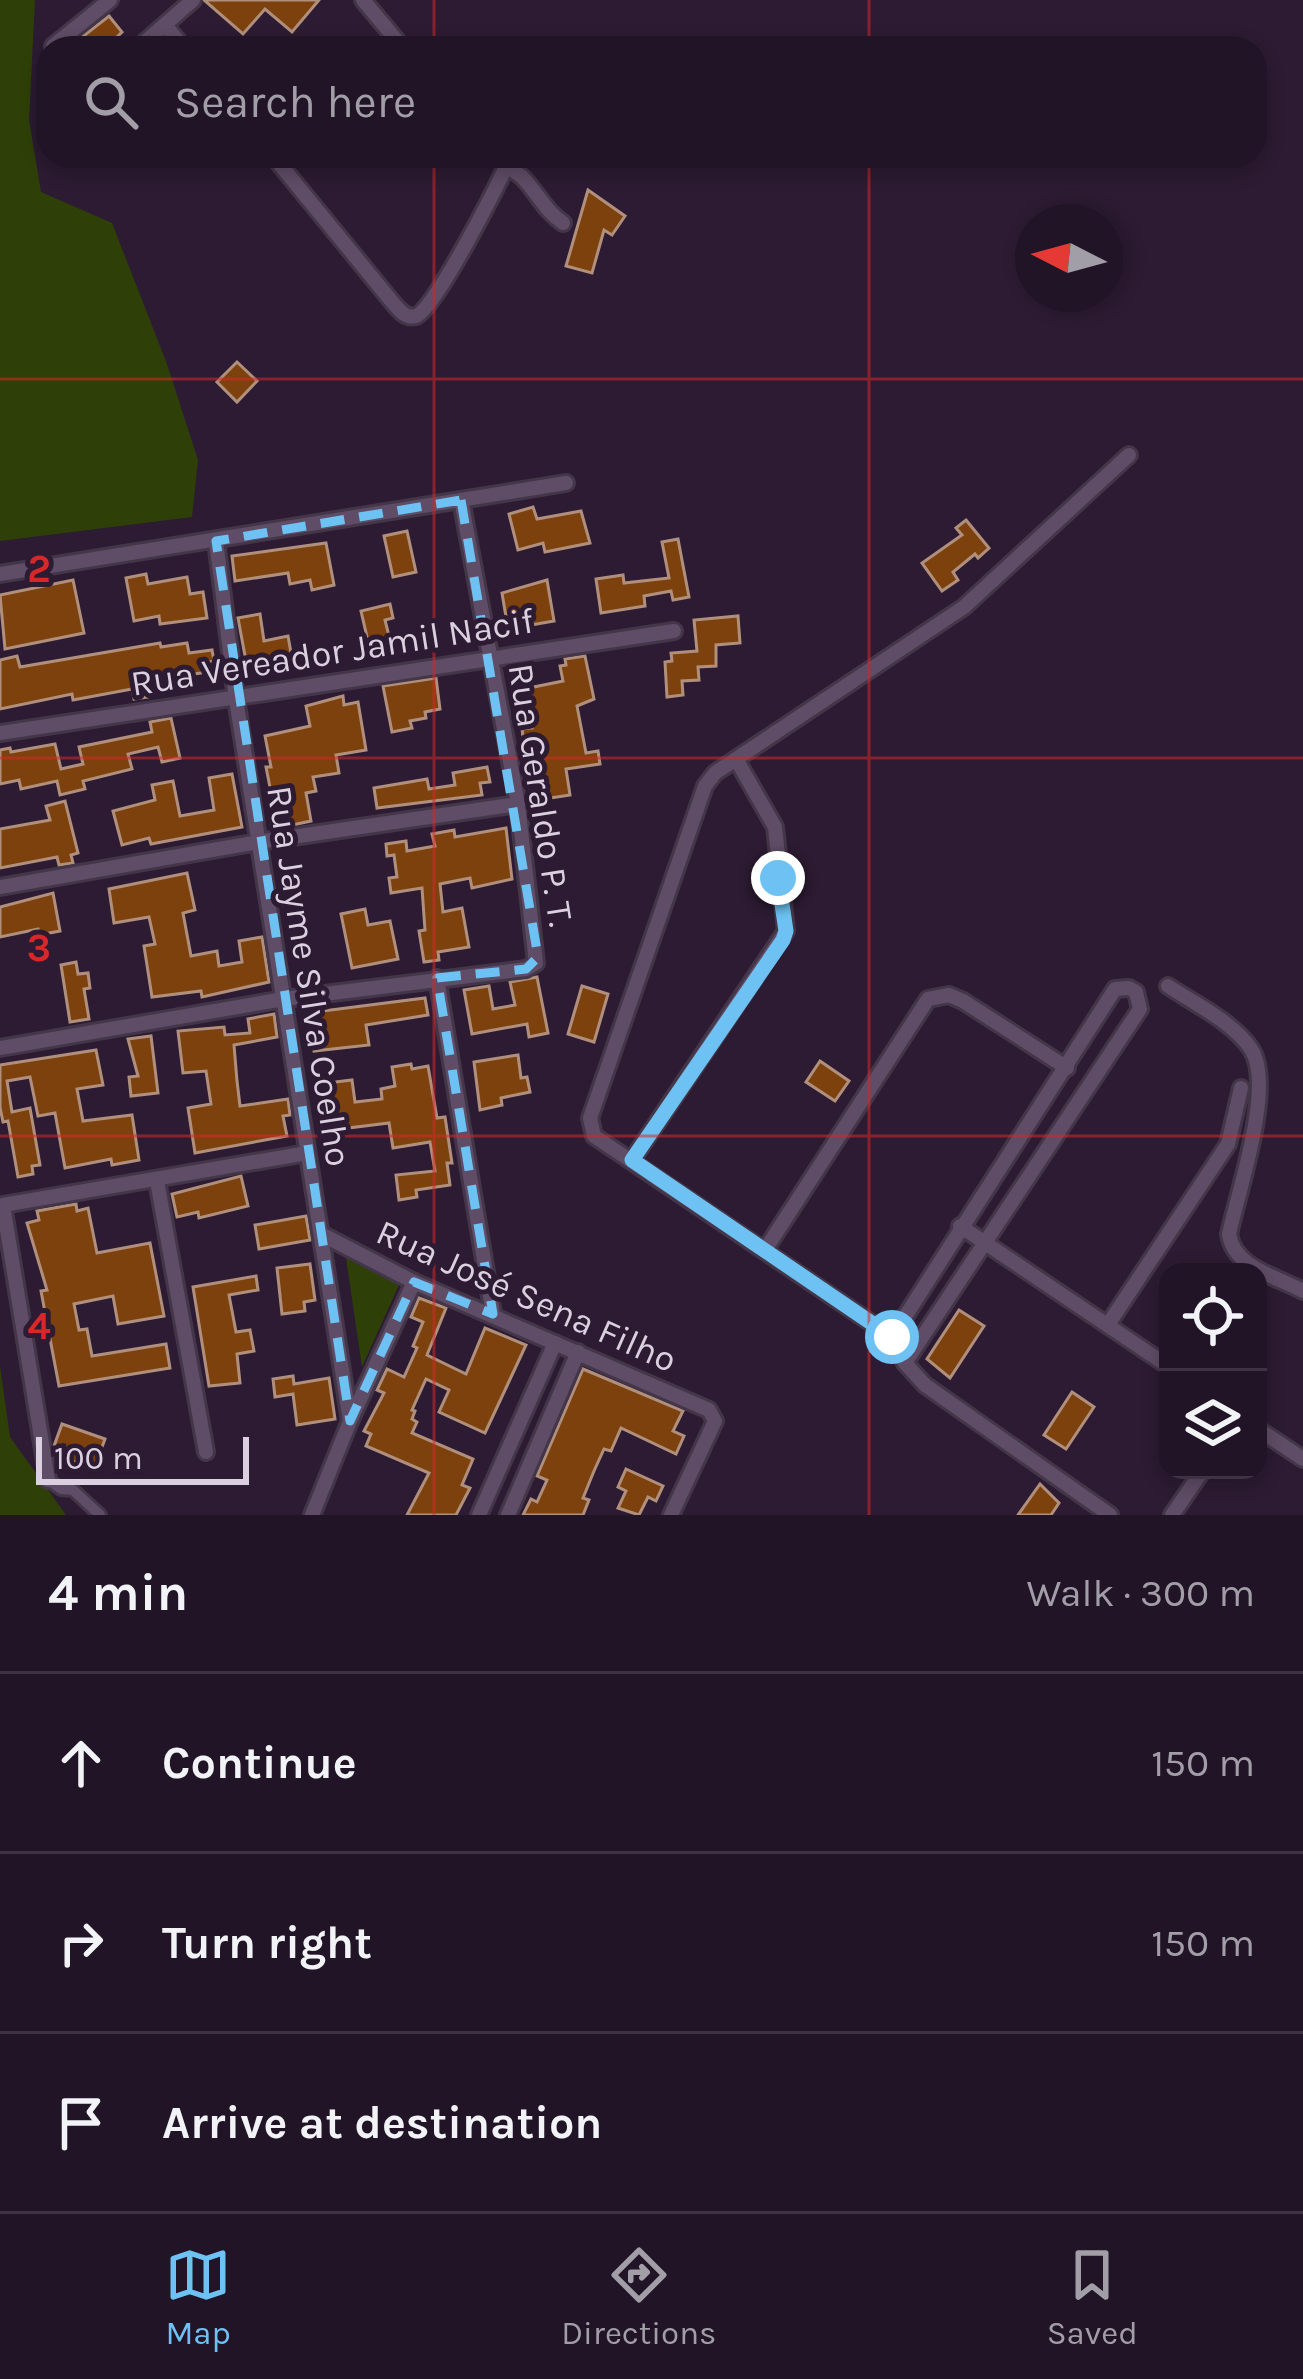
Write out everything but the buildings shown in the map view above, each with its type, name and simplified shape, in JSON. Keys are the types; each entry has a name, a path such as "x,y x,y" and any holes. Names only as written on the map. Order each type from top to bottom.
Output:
{"street":[{"path":"65,36 110,0"},
{"path":"363,0 393,36"},
{"path":"152,36 190,1"},
{"path":"165,25 174,36"},
{"path":"283,168 393,303 412,316 431,300 488,206 501,168"},
{"path":"511,168 545,210 563,223"},
{"path":"1110,1515 925,1385 905,1363 892,1337 594,1136 590,1118 705,786 715,773 964,608 1129,455"},
{"path":"0,574 566,483"},
{"name":"Rua Geraldo P. T.","path":"437,978 526,969 538,957 518,804 461,500"},
{"name":"Rua Jayme Silva Coelho","path":"216,541 236,698 350,1420"},
{"name":"Rua Vereador Jamil Nacif","path":"0,733 674,631"},
{"path":"632,1160 786,931 775,827 736,759"},
{"path":"0,886 518,804"},
{"path":"0,1048 437,978 494,1314"},
{"path":"1168,986 1235,1031 1253,1051 1261,1072 1259,1096 1229,1234 1231,1247 1239,1258 1303,1291"},
{"path":"892,1337 1115,989 1136,992 1141,1009 905,1363"},
{"path":"765,1250 928,999 949,995 963,1001 1067,1068"},
{"path":"1109,1323 1228,1144 1241,1088"},
{"path":"100,1515 73,1490 48,1480 2,1205 308,1153"},
{"path":"157,1181 206,1452"},
{"path":"960,1226 1159,1359"},
{"name":"Rua José Sena Filho","path":"321,1234 414,1282 710,1410 715,1421 671,1515"},
{"path":"312,1515 414,1282"},
{"path":"479,1515 555,1342"},
{"path":"508,1515 578,1352"},
{"path":"1267,1436 1303,1459"},
{"path":"1172,1515 1196,1479"}],"highlighted area":[{"path":"461,500 538,957 526,969 437,978 493,1314 414,1282 350,1421 216,541"}],"green space":[{"path":"0,0 35,0 29,120 41,192 112,223 167,364 198,460 192,517 0,541"},
{"path":"346,1258 399,1285 362,1367"},
{"path":"0,1366 10,1437 66,1515 0,1515"}],"route":[{"path":"778,878 786,931 783,940 632,1160 892,1337"}]}
